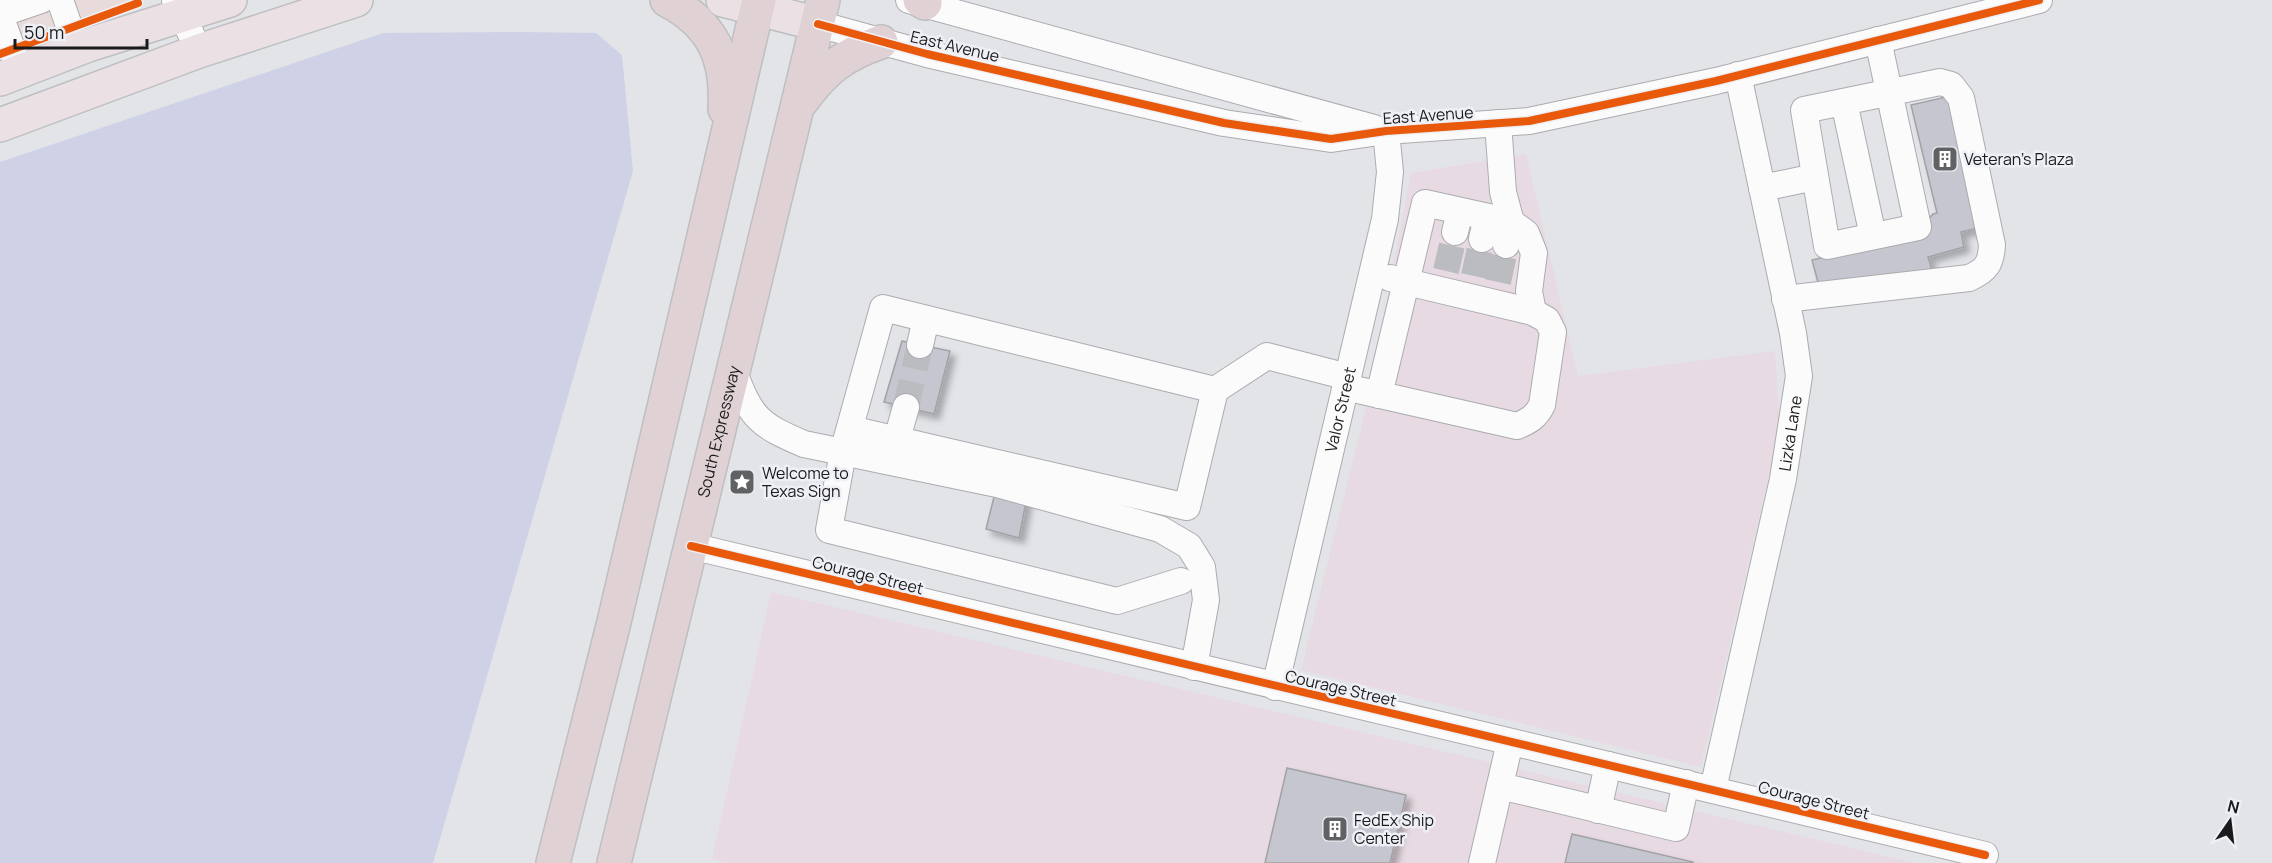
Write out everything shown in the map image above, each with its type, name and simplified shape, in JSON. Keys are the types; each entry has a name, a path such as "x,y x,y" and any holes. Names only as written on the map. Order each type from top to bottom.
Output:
{"highway":[{"path":"667,0 701,23 714,40 723,70 726,97 723,163"},
{"path":"553,863 614,622 723,163 758,4"},
{"name":"South Expressway","path":"614,863 820,12"},
{"path":"799,106 816,82 850,52 881,42"},
{"path":"634,779 633,830 641,863"}],"main road":[{"path":"10,75 179,8 230,0"},
{"path":"0,125 199,51 356,0"},
{"path":"723,0 820,12"}],"street":[{"path":"60,0 77,50"},
{"name":"East Avenue","path":"820,12 881,42 1224,123 1331,139 1386,131 1530,121 1738,75 2039,0"},
{"name":"East Avenue","path":"918,1 1386,131"},
{"path":"10,75 14,7"},
{"path":"179,8 199,51"},
{"path":"1785,299 1969,278 1983,272 1991,260 1992,244 1961,98 1951,85 1940,82 1889,92 1804,110 1827,246 1918,228 1889,92 1878,39"},
{"name":"Lizka Lane","path":"1713,789 1783,479 1799,376 1738,75"},
{"path":"1844,102 1873,236"},
{"path":"1497,231 1503,192 1498,123"},
{"name":"Valor Street","path":"1275,687 1390,191 1389,139 1386,131"},
{"path":"1762,188 1815,177"},
{"path":"1379,395 1425,203 1457,222 1497,231 1526,233 1534,253 1529,291 1533,312"},
{"path":"734,372 754,416 777,432 804,444 897,439 1187,507 1215,390 1267,356 1379,395 1517,426 1529,422 1542,405 1553,332 1547,320 1484,290 1443,281 1406,282 1372,274"},
{"path":"1181,581 1117,600 829,530 847,440 883,308 1215,390"},
{"path":"920,345 926,319"},
{"path":"897,439 906,407"},
{"path":"847,440 1160,529 1189,546 1202,567 1206,600 1194,667"},
{"name":"Courage Street","path":"691,546 1984,855"},
{"path":"1482,863 1510,742"},
{"path":"1598,810 1608,765"},
{"path":"1500,786 1676,828 1686,783"}],"shaded area":[{"path":"0,0 129,0 0,51"},
{"path":"383,33 596,33 622,55 633,171 433,863 0,863 0,162"},
{"path":"1526,154 1578,376 1775,351 1780,427 1701,767 1301,670 1367,405 1411,173"},
{"path":"771,592 1915,863 727,863 712,859"}],"building":[{"name":"Veteran's Plaza","path":"1946,97 1951,101 1982,227 1961,232 1964,247 1928,257 1933,273 1819,286 1812,260 1923,234 1921,228 1933,214 1937,213 1911,105"},
{"path":"902,341 950,351 934,414 884,402"},
{"path":"999,477 1029,486 1019,538 986,529"},
{"name":"FedEx Ship Center","path":"1287,768 1406,795 1390,863 1265,863"},
{"path":"1572,834 1693,862 1693,863 1565,863"}],"tunnel":[{"path":"1446,271 1455,232"},
{"path":"1474,276 1482,239"},
{"path":"1498,282 1506,245"},
{"path":"906,407 920,345"}],"cycle path":[{"path":"818,24 927,54 1224,123 1331,139 1386,131 1529,121 1716,81 2039,0"},
{"path":"0,54 138,3"},
{"path":"691,546 1985,855"}],"place":[{"name":"Veteran's Plaza","path":"1945,159"},
{"name":"Welcome to Texas Sign","path":"742,482"},
{"name":"FedEx Ship Center","path":"1335,829"}]}
